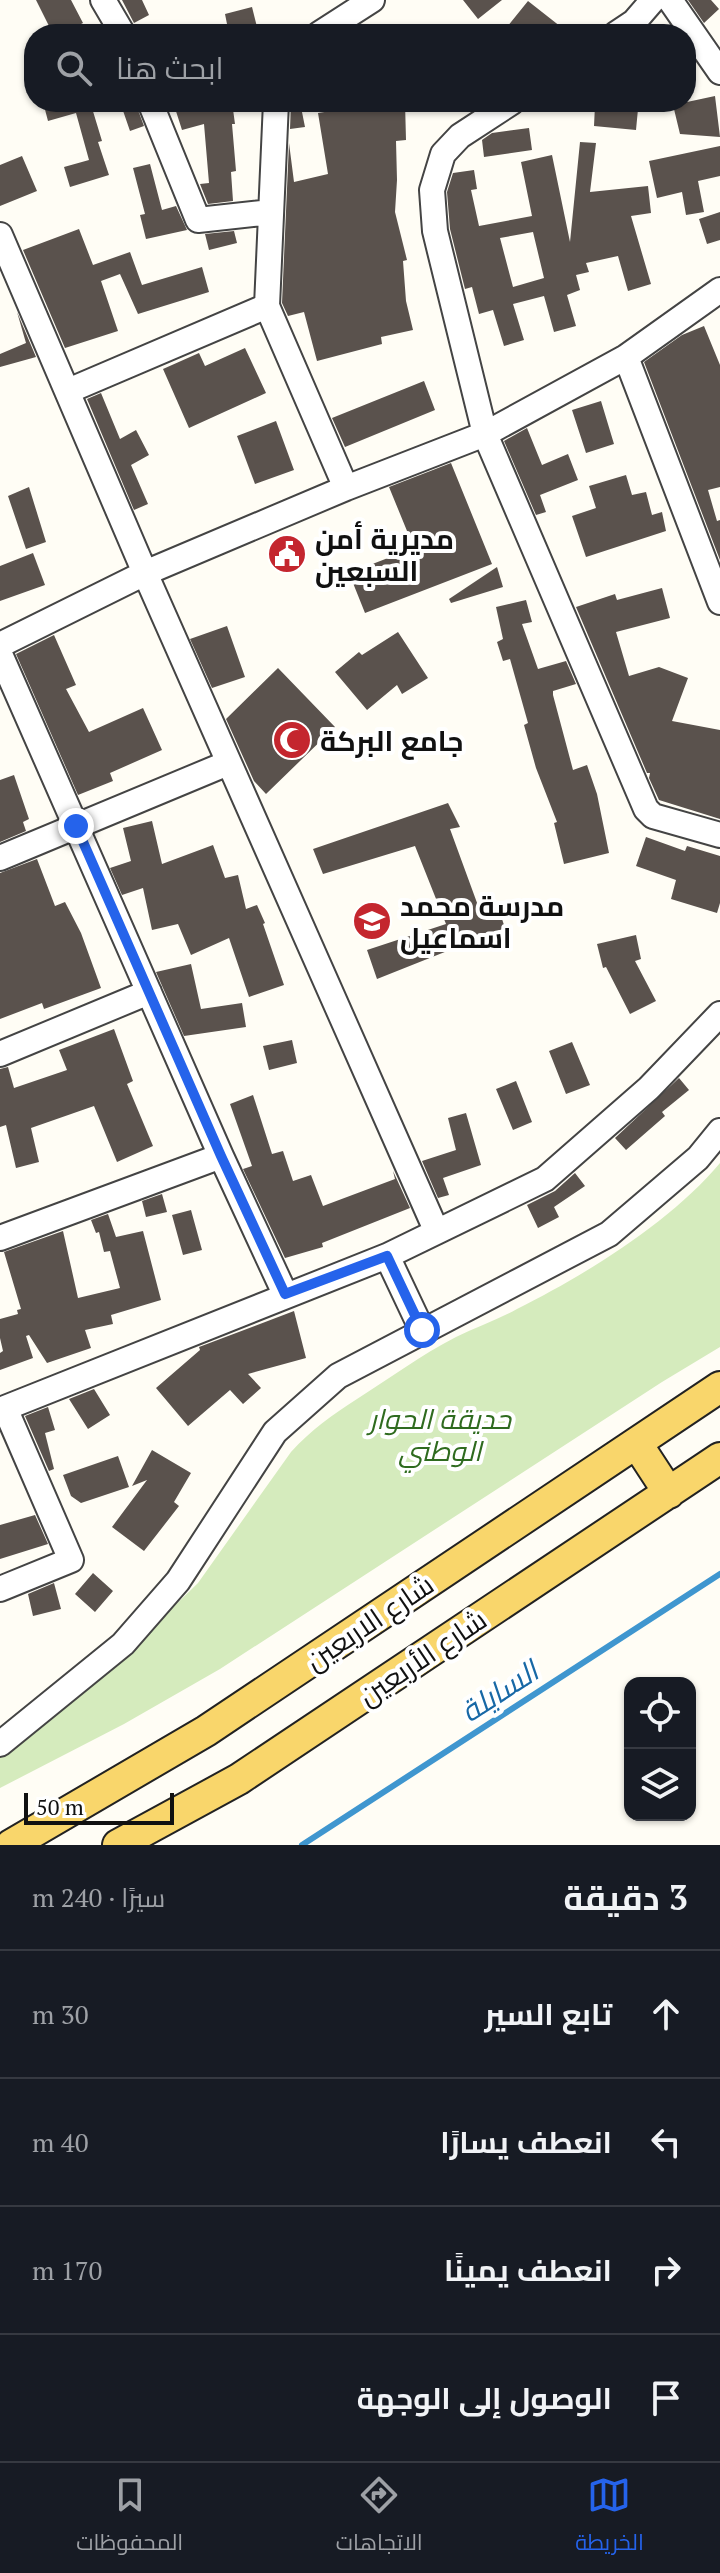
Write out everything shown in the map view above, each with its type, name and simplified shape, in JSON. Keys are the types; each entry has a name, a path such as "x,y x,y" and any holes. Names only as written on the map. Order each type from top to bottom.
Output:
{"main road":[{"name":"شارع الاربعين","path":"8,1844 206,1731 720,1387"},
{"path":"637,1444 669,1493"},
{"name":"شارع الأربعين","path":"118,1845 239,1779 720,1458"}],"street":[{"path":"103,0 117,24"},
{"path":"335,24 372,0"},
{"path":"631,24 653,0"},
{"path":"670,0 687,24"},
{"path":"696,37 720,72"},
{"path":"154,112 198,220 271,212"},
{"path":"276,112 267,306 346,488"},
{"path":"497,112 460,136 443,154 432,190 435,231 485,434 646,809 653,816 720,835"},
{"path":"0,235 228,763 436,1230"},
{"path":"0,645 145,573 346,488 485,434 626,357 720,290"},
{"path":"68,391 267,306"},
{"path":"626,357 720,602"},
{"path":"0,654 285,1294"},
{"path":"0,858 228,763"},
{"path":"0,1054 149,992"},
{"path":"0,1589 71,1560 3,1409 285,1294 387,1256 545,1179 649,1088 720,1014"},
{"path":"0,1744 123,1644 178,1581 275,1432 338,1376 609,1234 698,1158 720,1131"},
{"path":"0,1238 221,1156"},
{"path":"387,1256 422,1330"}],"green space":[{"name":"حديقة الحوار الوطني","path":"720,1163 720,1347 220,1669 124,1724 0,1788 0,1754 90,1688 198,1583 291,1452 314,1430 430,1351 543,1295 626,1245 677,1206"}],"building":[{"path":"36,0 71,0 83,23 81,24 48,24"},
{"path":"122,0 142,0 149,15 134,23"},
{"path":"463,0 502,0 478,19"},
{"path":"688,0 711,0 719,9 704,23"},
{"path":"528,1 557,24 509,24"},
{"path":"252,7 256,24 227,24 225,14"},
{"path":"715,96 720,137 680,134 675,112 696,112 696,100"},
{"path":"46,112 93,112 102,141 98,142 109,175 70,187 64,167 89,160 76,113 48,121"},
{"path":"123,112 139,112 144,126 130,131"},
{"path":"176,112 233,112 236,171 231,172 233,201 208,204 200,184 209,183 204,124 182,130"},
{"path":"291,112 302,112 305,127 290,129"},
{"path":"405,112 406,140 396,141 395,212 407,260 403,261 406,301 413,330 381,337 382,344 317,361 304,312 288,316 282,303 289,143 294,182 328,174 318,113"},
{"path":"595,112 638,112 636,130 594,126"},
{"path":"529,128 532,150 484,157 482,140 492,133"},
{"path":"580,142 596,143 590,192 648,186 651,213 631,216 651,284 628,291 618,256 586,263 589,272 576,275 580,290 567,295 576,326 554,332 544,296 513,304 524,340 504,346 493,310 479,314 472,287 465,289 450,229 447,192 453,173 474,170 477,189 471,190 479,226 532,216 521,162 552,155 570,242","holes":["533,232 544,278 513,287 500,238"]},
{"path":"720,146 720,176 698,181 704,212 686,215 682,192 657,198 649,161"},
{"path":"22,156 37,191 0,206 0,165"},
{"path":"150,164 162,210 176,206 187,230 146,239 140,215 145,214 133,168"},
{"path":"720,212 720,240 707,244 699,219"},
{"path":"79,229 93,265 130,252 142,285 202,267 209,292 138,314 120,274 101,281 118,331 65,348 23,250"},
{"path":"234,231 237,243 209,250 205,234"},
{"path":"17,312 36,357 0,367 0,354 26,343"},
{"path":"704,326 720,365 720,487 708,490 717,521 720,520 720,560 644,362 682,335"},
{"path":"245,348 266,393 189,428 163,369 199,353 205,366"},
{"path":"424,381 435,410 345,447 332,418"},
{"path":"101,393 120,439 136,430 149,455 131,465 148,504 134,510 87,399"},
{"path":"601,401 614,444 586,453 572,410"},
{"path":"276,421 294,470 255,484 237,436"},
{"path":"527,428 542,465 568,454 578,480 540,495 546,512 536,515 504,441"},
{"path":"451,463 492,564 365,613 349,573 414,548 389,487"},
{"path":"626,475 632,495 646,492 652,515 662,512 666,531 586,557 572,516 596,508 589,486"},
{"path":"29,487 46,542 26,549 8,496"},
{"path":"33,553 45,585 0,601 0,566"},
{"path":"497,567 503,587 451,603 449,599"},
{"path":"662,588 670,618 616,632 629,676 659,667 688,678 672,721 720,730 720,819 659,800 576,607 615,594 617,600"},
{"path":"526,600 532,622 522,624 538,669 566,661 576,684 553,691 553,695 573,770 587,765 597,794 609,853 564,864 554,823 557,822 536,768 524,725 528,723 510,659 503,661 497,642 503,639 496,607"},
{"path":"227,626 245,677 212,688 190,639"},
{"path":"398,632 428,678 402,694 397,685 367,710 335,672 359,652 362,655"},
{"path":"54,635 76,685 66,689 89,732 143,708 162,750 110,773 113,781 78,795 16,654"},
{"path":"278,668 335,727 266,794 254,781 226,719"},
{"path":"14,775 29,819 23,822 26,831 0,842 0,780"},
{"path":"448,803 460,827 450,829 480,911 498,907 505,928 377,979 367,950 446,924 415,846 323,874 313,849"},
{"path":"152,821 162,864 213,845 225,878 238,875 246,909 257,905 265,923 284,985 249,997 229,938 191,955 178,924 152,930 143,888 122,895 110,868 131,861 123,828"},
{"path":"646,837 685,851 687,846 720,856 720,903 717,913 671,899 676,880 636,866"},
{"path":"37,859 55,906 65,902 81,933 101,988 44,1009 42,1003 0,1019 0,873"},
{"path":"636,935 641,959 635,961 656,1001 630,1014 606,967 603,968 597,944"},
{"path":"191,964 201,1009 242,1003 246,1027 184,1036 156,972"},
{"path":"114,1029 133,1081 127,1084 153,1146 117,1162 94,1106 31,1128 39,1162 16,1168 6,1125 0,1127 0,1069 8,1067 14,1088 67,1070 59,1050"},
{"path":"292,1040 297,1063 269,1070 263,1046"},
{"path":"572,1042 590,1085 566,1094 549,1051"},
{"path":"679,1078 689,1090 662,1112 665,1116 626,1150 615,1138"},
{"path":"516,1081 532,1122 513,1130 496,1089"},
{"path":"253,1095 272,1154 283,1151 293,1181 311,1175 323,1206 395,1179 393,1171 410,1208 322,1243 323,1247 285,1258 243,1169 252,1166 230,1104"},
{"path":"466,1113 481,1165 443,1178 449,1195 438,1198 422,1161 456,1150 448,1118"},
{"path":"575,1173 585,1186 554,1207 559,1217 538,1228 527,1205 555,1191"},
{"path":"162,1194 167,1212 146,1217 142,1201"},
{"path":"191,1210 202,1250 183,1255 172,1215"},
{"path":"108,1214 116,1237 143,1231 161,1300 111,1315 113,1324 85,1330 91,1348 47,1363 29,1335 26,1336 33,1358 0,1370 0,1353 3,1351 0,1319 18,1314 17,1310 21,1309 4,1252 63,1231 78,1298 120,1288 110,1251 104,1252 99,1232 96,1233 91,1220"},
{"path":"294,1311 306,1358 248,1374 261,1388 243,1404 230,1390 188,1426 156,1388 200,1350 199,1347"},
{"path":"94,1389 110,1415 88,1429 69,1399"},
{"path":"48,1407 55,1430 45,1433 54,1469 49,1471 25,1416"},
{"path":"152,1450 191,1473 174,1502 179,1506 144,1551 112,1527 147,1480 132,1486"},
{"path":"118,1456 129,1487 81,1503 71,1496 63,1475"},
{"path":"35,1515 48,1544 0,1559 0,1525"},
{"path":"93,1573 113,1591 95,1612 75,1594"},
{"path":"54,1583 61,1609 33,1616 28,1594"}],"waterway":[{"name":"السايلة","path":"302,1845 720,1574"}],"place":[{"name":"مديرية أمن السبعين","path":"287,554"},
{"name":"جامع البركة","path":"292,740"},
{"name":"مدرسة محمد اسماعيل","path":"372,921"}],"route":[{"path":"76,826 285,1294 387,1256 422,1330"}]}
